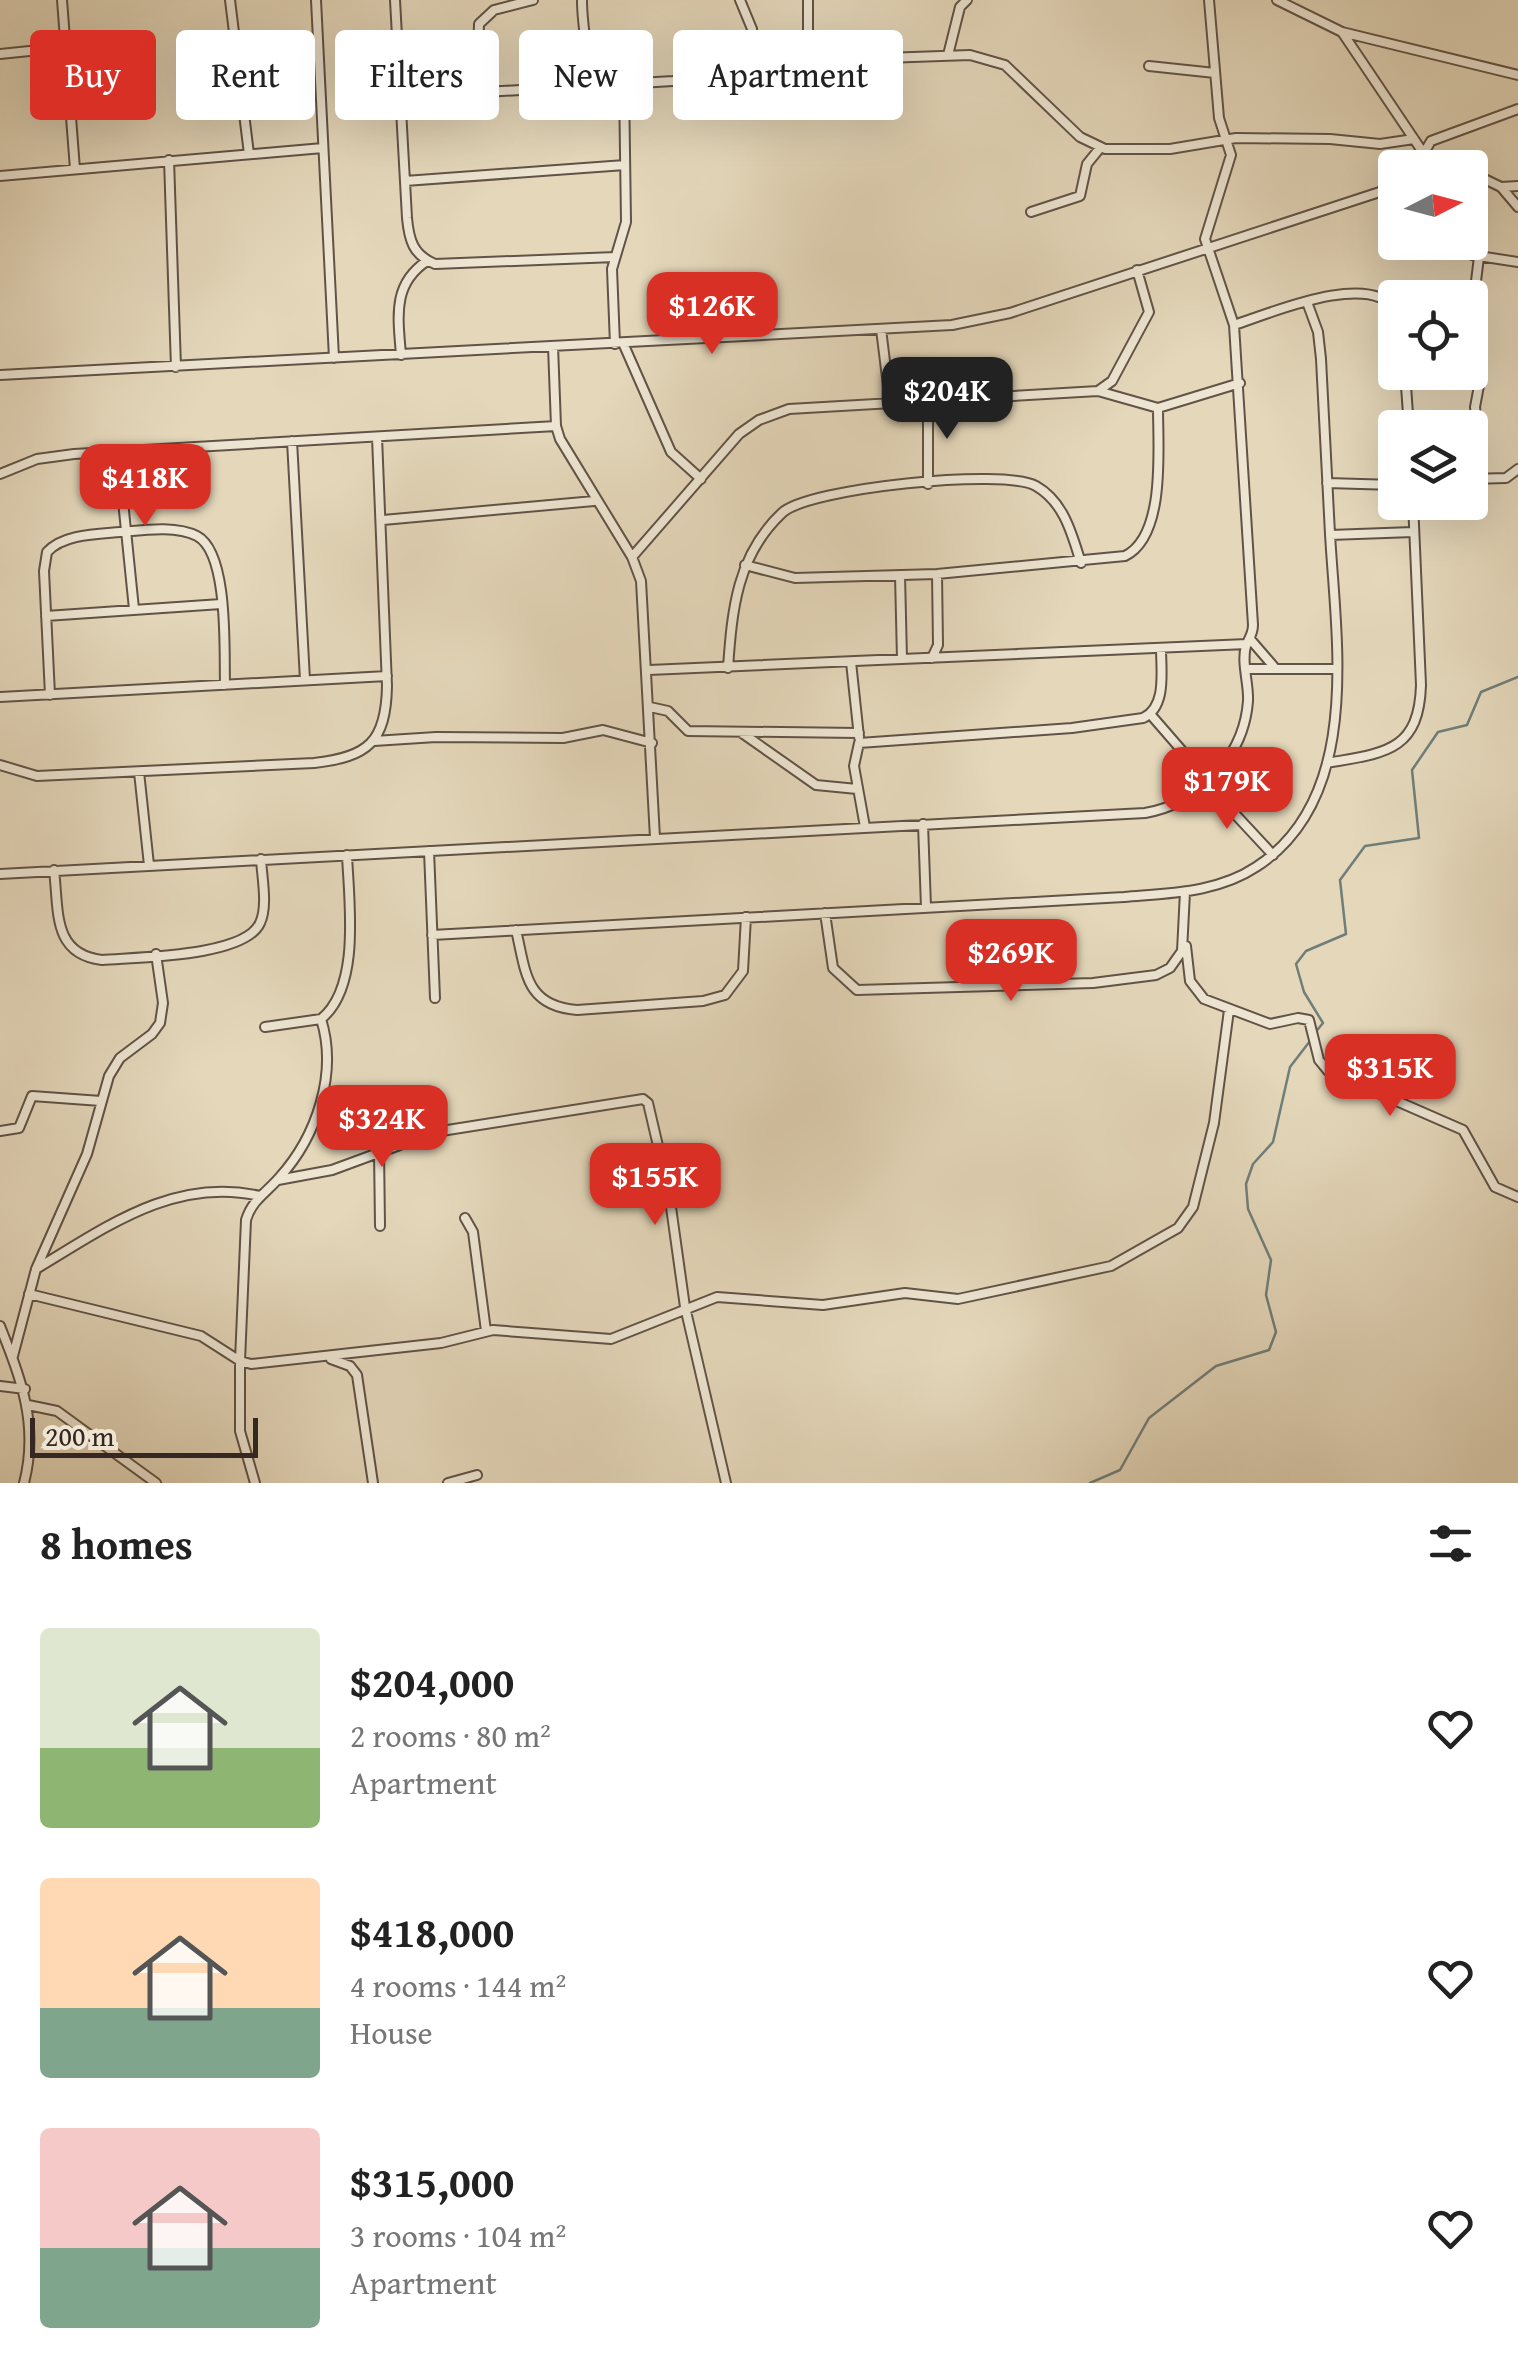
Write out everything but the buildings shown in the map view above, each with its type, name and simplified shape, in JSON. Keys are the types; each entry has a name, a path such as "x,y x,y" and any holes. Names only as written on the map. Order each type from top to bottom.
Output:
{"street":[{"path":"62,0 64,30"},
{"path":"230,0 248,154"},
{"path":"316,0 334,358"},
{"path":"395,0 397,30"},
{"path":"479,30 484,16 504,6 533,0"},
{"path":"582,0 582,30"},
{"path":"740,0 752,30"},
{"path":"808,0 808,30"},
{"path":"0,874 1145,813 1193,797 1211,780 1234,745 1246,709 1248,642 1253,624 1234,325 1207,248 1206,234 1231,160 1215,73 1209,0"},
{"path":"1277,0 1299,5 1342,32 1518,75"},
{"path":"948,54 963,1"},
{"path":"1342,32 1420,150"},
{"path":"0,54 30,51"},
{"path":"903,58 981,56 1005,65 1072,130 1100,148 1170,149 1226,141 1330,139 1380,144 1414,139"},
{"path":"1150,66 1215,73"},
{"path":"1424,150 1438,138 1518,109"},
{"path":"71,120 75,169"},
{"path":"401,120 409,240 428,261 451,264 615,257"},
{"path":"624,120 626,230 615,257 619,344 668,448 700,480"},
{"path":"0,176 323,148"},
{"path":"1030,212 1080,196 1087,164 1100,148"},
{"path":"169,160 176,367"},
{"path":"405,180 625,165"},
{"path":"1488,181 1501,187 1518,207"},
{"path":"1501,187 1518,186"},
{"path":"0,374 881,330 979,320 1378,193"},
{"path":"1488,258 1518,262"},
{"path":"1475,410 1481,365 1472,313 1478,260"},
{"path":"401,354 399,296 409,274 428,261"},
{"path":"1098,391 1115,376 1149,312 1137,270"},
{"path":"1234,325 1308,302 1368,292 1378,295"},
{"path":"432,934 1185,892 1239,877 1272,855 1298,827 1327,762 1336,669 1320,345 1308,302"},
{"path":"881,330 890,402"},
{"path":"553,346 556,426 594,501 632,557 644,598 655,838"},
{"path":"632,557 739,434 771,415 815,405 1098,391 1158,408 1240,384"},
{"path":"928,401 928,484"},
{"path":"745,565 795,578 900,576 1081,563 1125,556 1143,540 1155,501 1158,408"},
{"path":"0,474 37,459 118,452 556,426"},
{"path":"0,765 38,776 327,761 363,751 374,741 387,706 377,437"},
{"path":"292,441 304,680"},
{"path":"118,452 134,609"},
{"path":"1488,479 1506,478 1518,469"},
{"path":"728,668 734,592 745,565 763,534 784,510 799,502 835,492 1000,478 1031,483 1059,506 1081,563"},
{"path":"1327,483 1378,484"},
{"path":"382,520 594,501"},
{"path":"1327,762 1395,748 1416,722 1422,685 1414,520"},
{"path":"50,695 44,560 50,548 83,536 126,532 174,531 199,537 218,564 226,685"},
{"path":"1330,536 1414,532"},
{"path":"932,658 938,636 936,574"},
{"path":"900,576 902,659"},
{"path":"46,616 221,604"},
{"path":"649,670 1248,642 1276,668"},
{"path":"1151,714 1160,696 1161,648"},
{"path":"851,662 859,738 854,766 864,827"},
{"path":"1246,669 1336,669"},
{"path":"0,697 387,676"},
{"path":"650,707 668,711 685,731 859,738 1072,728 1151,714"},
{"path":"1151,714 1272,855"},
{"path":"374,741 436,736 563,738 604,730 652,743"},
{"path":"742,733 816,785 857,789"},
{"path":"138,772 149,865"},
{"path":"923,824 926,907"},
{"path":"428,850 435,998"},
{"path":"265,1028 321,1019 340,996 348,971 347,855"},
{"path":"54,870 62,933 75,954 102,960 218,948 246,938 259,926 263,913 261,860"},
{"path":"1185,892 1184,938 1190,981 1204,999 1270,1024 1298,1018 1310,1020 1319,1060 1328,1071 1463,1130 1494,1187 1518,1197"},
{"path":"824,913 833,968 848,985 866,992 1147,978 1176,962 1184,938"},
{"path":"516,930 528,981 536,994 559,1008 577,1010 702,1002 725,995 743,972 746,917"},
{"path":"13,1356 36,1269 87,1154 102,1101 120,1058 152,1034 160,1023 163,1003 156,954"},
{"path":"29,1294 208,1338 240,1361 269,1364 376,1348 440,1344 486,1332 521,1330 611,1339 685,1306 730,1296 823,1305 905,1293 958,1299 1089,1273 1124,1260 1178,1228 1194,1207 1214,1123 1228,1010"},
{"path":"255,1483 240,1432 244,1226 247,1214 278,1180 299,1148 323,1095 329,1051 321,1019"},
{"path":"0,1131 19,1128 32,1096 102,1101"},
{"path":"278,1180 332,1170 435,1132 643,1099 648,1103 669,1193 685,1306 726,1483"},
{"path":"379,1150 380,1226"},
{"path":"36,1269 104,1225 172,1198 223,1191 260,1196"},
{"path":"466,1218 473,1232 486,1332"},
{"path":"0,1326 25,1389 32,1422 24,1483"},
{"path":"321,1358 340,1360 357,1375 373,1483"},
{"path":"0,1386 25,1389"},
{"path":"28,1406 57,1412 156,1483"},
{"path":"448,1483 478,1475"}],"waterway":[{"path":"1314,1034 1323,1023 1304,992 1296,964 1306,951 1346,934 1340,880 1365,846 1419,838 1412,770 1438,732 1467,725 1481,692 1518,677"},
{"path":"1090,1483 1120,1470 1149,1418 1216,1366 1269,1350 1276,1332 1266,1295 1271,1260 1248,1209 1246,1184 1253,1164 1273,1142 1290,1067 1310,1041"}]}
